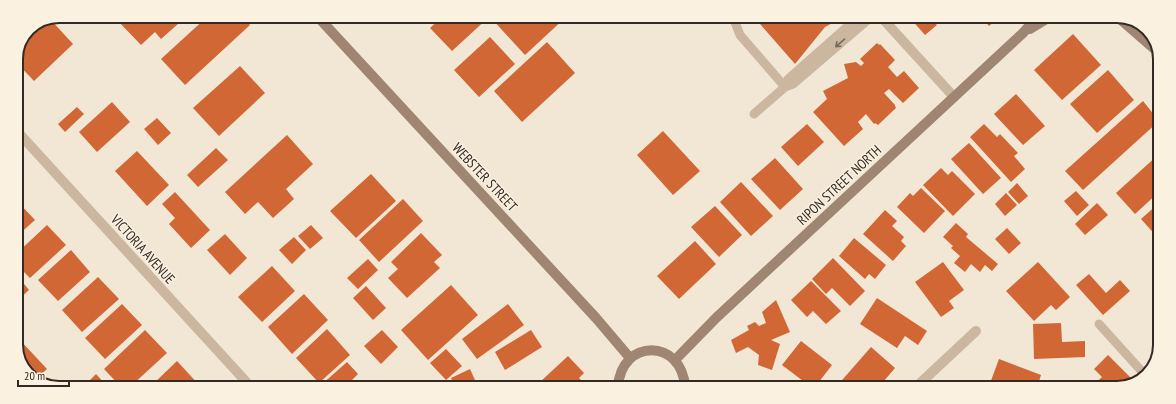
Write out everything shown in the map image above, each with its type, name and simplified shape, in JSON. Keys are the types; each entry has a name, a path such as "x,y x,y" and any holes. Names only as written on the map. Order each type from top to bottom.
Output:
{"street":[{"name":"WEBSTER STREET","path":"324,23 591,312 630,358"},
{"path":"891,23 954,97"},
{"name":"RIPON STREET NORTH","path":"675,360 716,318 1023,33 1032,23"},
{"name":"RIPON STREET NORTH","path":"1023,33 1040,23"},
{"path":"1126,24 1150,45"},
{"name":"VICTORIA AVENUE","path":"23,138 245,381"},
{"path":"922,381 976,331"},
{"path":"618,381 620,371 630,358 648,350 667,354 675,360 681,368 685,381"}],"lane":[{"path":"735,23 740,35 785,87"},
{"path":"785,87 788,79 851,23"},
{"path":"754,114 785,87 793,84 864,23"},
{"path":"1099,324 1142,372"}],"building":[{"path":"120,23 179,23 161,39 155,32 141,45"},
{"path":"200,23 248,23 250,25 185,85 161,59"},
{"path":"435,23 482,23 452,51 430,28"},
{"path":"496,23 560,23 525,55"},
{"path":"759,23 833,23 825,27 795,64"},
{"path":"914,23 935,23 937,25 925,35"},
{"path":"54,24 73,44 34,81 23,69 24,52 30,38 40,29"},
{"path":"1073,34 1101,65 1062,100 1034,70"},
{"path":"490,37 515,64 479,97 454,70"},
{"path":"547,42 575,73 522,122 494,91"},
{"path":"877,43 879,45 880,44 895,60 888,67 897,77 904,71 919,88 903,103 889,89 884,93 896,108 878,125 875,123 874,124 866,114 858,122 863,129 844,146 813,112 827,99 823,91 848,78 844,64 856,62 861,66 864,63 860,59"},
{"path":"240,66 265,93 219,136 193,108"},
{"path":"1108,70 1134,100 1097,133 1070,104"},
{"path":"1016,94 1045,126 1023,145 994,114"},
{"path":"1143,101 1153,114 1153,126 1083,190 1065,171"},
{"path":"112,102 130,122 97,152 79,132"},
{"path":"77,107 84,114 65,132 58,124"},
{"path":"157,118 171,133 158,145 144,129"},
{"path":"807,124 824,142 798,166 781,147"},
{"path":"984,124 997,137 1000,134 1018,153 1014,156 1025,169 1011,182 970,137"},
{"path":"663,131 700,171 673,195 637,155"},
{"path":"287,135 313,164 286,189 294,199 273,218 258,202 245,214 225,192"},
{"path":"969,143 1001,178 983,194 951,159"},
{"path":"216,148 228,160 198,187 187,175"},
{"path":"137,151 169,185 147,206 115,171"},
{"path":"775,158 803,189 780,210 751,179"},
{"path":"1153,159 1153,198 1135,214 1116,193"},
{"path":"941,168 948,175 952,171 975,194 953,216 923,185"},
{"path":"371,174 396,201 356,238 330,211"},
{"path":"741,182 773,216 751,236 720,202"},
{"path":"1017,183 1028,196 1019,204 1008,192"},
{"path":"921,188 945,211 924,233 897,207 910,193 913,196"},
{"path":"1076,191 1089,205 1077,216 1064,201"},
{"path":"175,192 210,230 191,248 169,224 175,218 162,204"},
{"path":"1006,193 1017,205 1005,216 995,204"},
{"path":"403,199 423,221 379,262 359,240"},
{"path":"1097,203 1108,215 1085,235 1075,224"},
{"path":"715,206 742,235 719,257 691,227"},
{"path":"23,207 35,220 23,231"},
{"path":"1153,208 1153,232 1141,219"},
{"path":"885,210 897,221 892,226 904,237 901,241 906,246 893,261 863,234"},
{"path":"956,223 968,234 966,237 998,264 992,271 985,265 980,272 971,264 965,272 954,263 960,256 951,248 953,246 943,237"},
{"path":"47,225 66,245 30,278 23,271 23,247"},
{"path":"311,225 323,238 310,249 298,236"},
{"path":"1007,228 1021,243 1009,254 995,239"},
{"path":"421,233 442,255 434,262 440,268 407,298 388,278 398,269 391,262"},
{"path":"225,234 247,258 230,275 207,250"},
{"path":"294,237 306,250 292,264 279,250"},
{"path":"854,238 886,265 875,279 869,274 865,279 839,256"},
{"path":"695,241 716,264 679,299 657,276"},
{"path":"71,250 90,272 58,301 38,280"},
{"path":"833,258 865,291 850,306 832,288 826,294 812,279"},
{"path":"368,259 378,270 358,289 347,278"},
{"path":"943,262 964,290 949,301 954,308 941,317 915,282"},
{"path":"1038,262 1070,297 1056,310 1051,305 1034,321 1006,291"},
{"path":"272,266 295,291 262,322 238,297"},
{"path":"1089,274 1106,293 1120,280 1130,291 1103,315 1076,285"},
{"path":"98,277 119,299 82,332 62,310"},
{"path":"811,281 841,311 826,324 813,311 807,317 791,300"},
{"path":"23,283 29,290 23,296"},
{"path":"451,285 478,315 428,360 401,330"},
{"path":"366,286 386,308 373,320 353,298"},
{"path":"304,294 328,320 292,354 268,327"},
{"path":"877,298 927,331 918,345 905,336 897,348 860,324"},
{"path":"776,300 790,332 771,340 780,344 772,370 758,365 759,355 748,347 736,353 731,340 749,330 747,326 755,322 759,326 766,323 762,312"},
{"path":"122,304 142,325 105,359 85,338"},
{"path":"508,304 524,325 477,359 462,339"},
{"path":"1061,323 1062,342 1085,341 1085,357 1034,359 1033,324"},
{"path":"327,329 350,355 321,381 317,381 296,358"},
{"path":"145,330 167,353 136,381 115,381 104,369"},
{"path":"382,330 398,347 381,364 364,346"},
{"path":"531,330 542,347 505,370 495,352"},
{"path":"801,341 832,365 820,381 803,381 782,365"},
{"path":"23,343 47,369 40,375 33,371 26,359"},
{"path":"871,347 895,368 884,381 841,381"},
{"path":"446,349 462,366 446,380 430,363"},
{"path":"1108,355 1131,378 1122,381 1098,381 1102,377 1094,369"},
{"path":"568,356 584,373 579,378 582,381 541,381"},
{"path":"999,359 1041,375 1039,381 991,381"},
{"path":"177,361 195,381 156,381"},
{"path":"347,362 358,374 351,381 326,381"},
{"path":"470,369 475,380 452,381 451,378"},
{"path":"96,374 102,381 89,381"}]}
